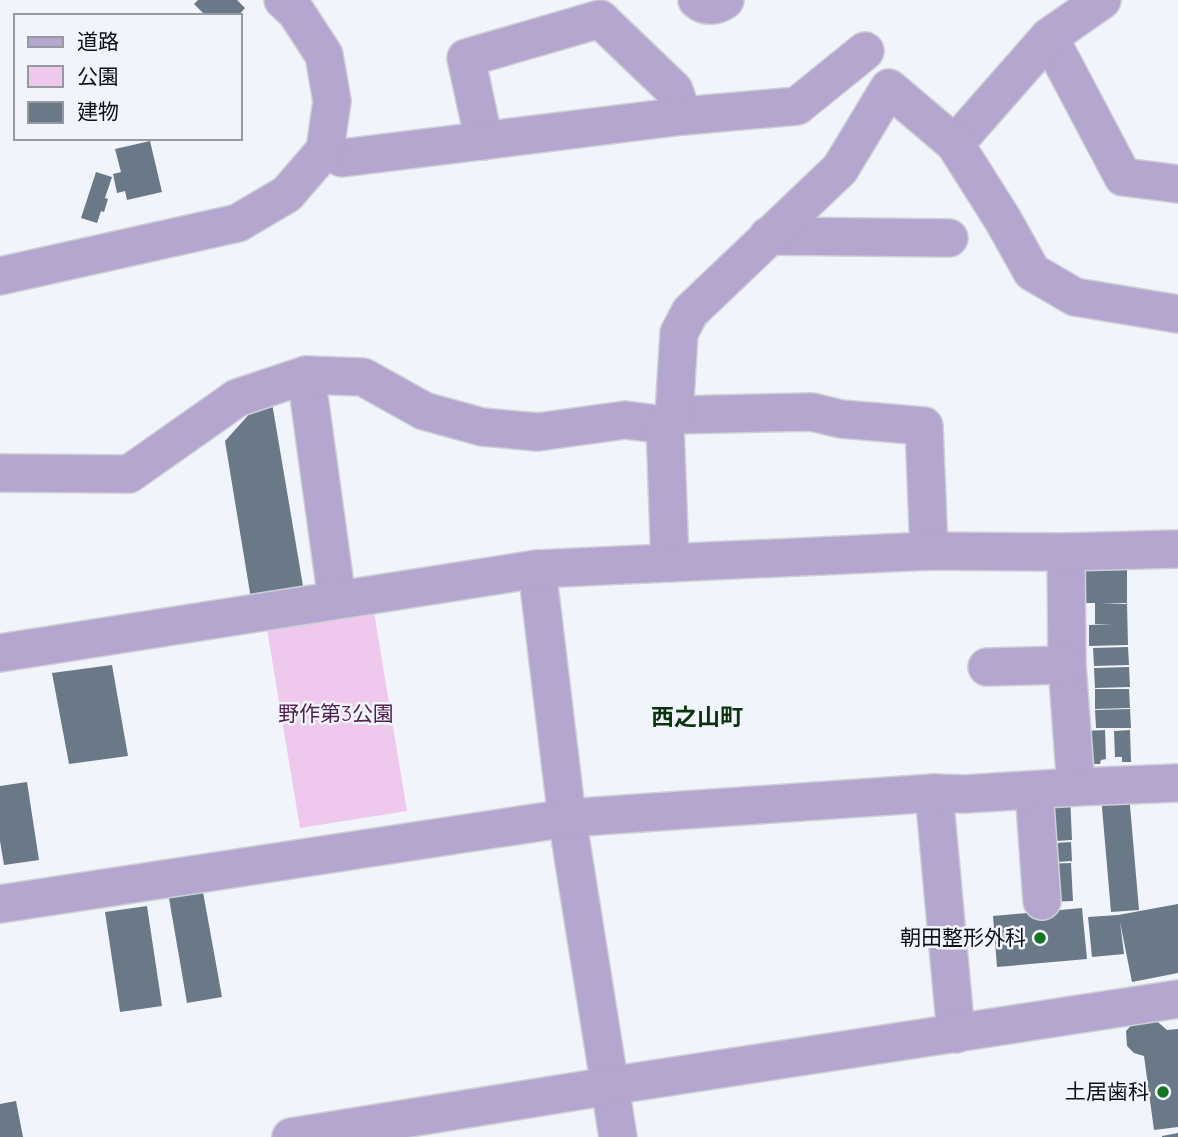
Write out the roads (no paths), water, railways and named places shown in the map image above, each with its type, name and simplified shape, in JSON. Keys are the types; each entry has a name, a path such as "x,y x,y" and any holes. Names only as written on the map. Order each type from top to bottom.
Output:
{"street":[{"path":"0,276 238,223 287,194 325,150 331,101 324,55 296,12 283,0"},
{"path":"697,0 702,4 718,5 725,0"},
{"path":"955,144 1049,37 1102,0"},
{"path":"484,141 466,58 600,19 674,90 683,116"},
{"path":"1049,37 1123,177 1178,184"},
{"path":"325,150 342,158 683,116 797,106 865,51"},
{"path":"670,563 670,420 679,333 684,322 690,312 840,169 889,88 955,144 1032,272 1075,297 1178,314"},
{"path":"768,236 884,249 949,238"},
{"path":"306,375 337,600"},
{"path":"0,474 129,474 237,398 306,375 363,377 425,411 482,427 538,432 625,420 812,412 841,419 924,426 929,551"},
{"path":"0,653 537,569 929,551 1066,552 1178,549"},
{"path":"1066,552 1068,665 1076,787"},
{"path":"537,569 567,818 618,1137"},
{"path":"987,667 1068,665"},
{"path":"0,904 567,818 934,793 1178,783"},
{"path":"1034,790 1042,901"},
{"path":"934,793 956,1034"},
{"path":"290,1137 1178,999"}],"place":[{"name":"朝田整形外科","path":"1040,938"},
{"name":"土居歯科","path":"1163,1092"}],"district":[{"name":"西之山町","path":"697,717"}],"park label":[{"name":"野作第3公園","path":"336,714"}]}
